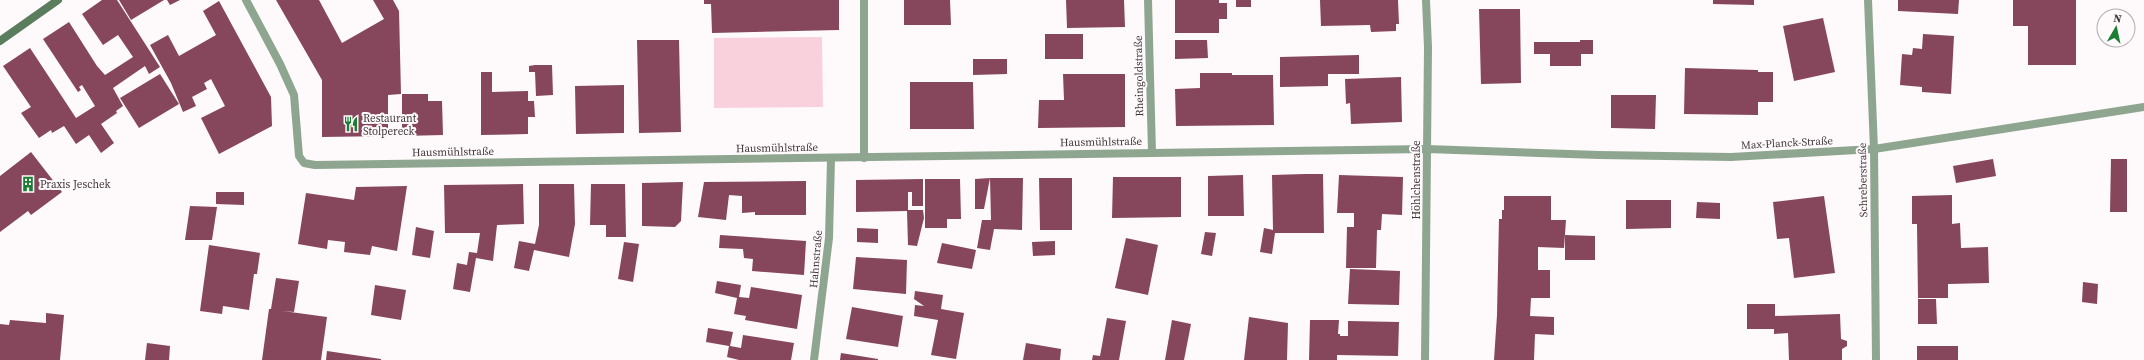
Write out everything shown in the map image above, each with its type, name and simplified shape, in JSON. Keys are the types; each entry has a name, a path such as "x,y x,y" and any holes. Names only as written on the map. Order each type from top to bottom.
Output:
{"main road":[{"path":"0,41 58,0"}],"street":[{"name":"Hausmühlstraße","path":"246,0 280,64 294,95 299,156 304,163 315,165 831,159 1152,152 1427,149"},
{"path":"864,0 864,158"},
{"name":"Rheingoldstraße","path":"1148,0 1152,152"},
{"name":"Höhlchenstraße","path":"1425,360 1427,149 1426,0"},
{"name":"Schreberstraße","path":"1868,0 1874,149 1876,360"},
{"name":"Max-Planck-Straße","path":"1427,149 1599,155 1731,157 1874,149 2144,107"},
{"name":"Hahnstraße","path":"814,360 829,238 831,159"}],"shaded area":[{"path":"822,37 823,107 714,108 714,38"}],"building":[{"path":"102,0 117,0 160,67 149,74 145,66 113,88 123,106 116,111 117,113 101,124 114,143 101,153 89,135 76,144 64,126 52,133 51,130 39,138 21,113 31,107 3,66 30,48 76,118 95,106 82,85 79,87 81,90 78,92 43,39 69,22 97,66 105,75 133,57 118,35 103,45 82,14"},
{"path":"119,0 164,0 131,20"},
{"path":"167,0 180,0 170,5"},
{"path":"276,0 319,0 342,43 384,19 373,0 393,0 399,11 401,94 388,95 388,136 322,137 322,80"},
{"path":"704,0 839,0 839,30 712,33 711,4 704,4"},
{"path":"904,0 950,0 951,25 904,25"},
{"path":"1066,0 1124,0 1125,27 1067,28"},
{"path":"1175,0 1219,0 1219,3 1227,3 1227,19 1219,19 1219,33 1175,33"},
{"path":"1236,0 1251,0 1251,7 1236,7"},
{"path":"1320,0 1398,0 1399,24 1396,24 1396,31 1371,32 1370,25 1321,26"},
{"path":"1713,0 1754,0 1754,5 1713,4"},
{"path":"1898,0 1959,0 1958,14 1898,11"},
{"path":"2013,0 2076,0 2076,65 2028,65 2028,26 2013,26"},
{"path":"219,1 271,97 272,126 219,154 201,118 225,106 211,79 204,83 207,89 192,97 196,106 183,112 171,83 150,45 168,35 179,56 216,35 203,11"},
{"path":"1479,9 1520,9 1521,83 1481,84"},
{"path":"1823,18 1835,72 1794,81 1783,26"},
{"path":"1045,34 1083,34 1083,59 1045,59"},
{"path":"1923,34 1954,36 1951,94 1922,92 1922,87 1900,85 1902,54 1912,55 1913,48 1922,49"},
{"path":"637,40 679,40 681,132 639,133"},
{"path":"1175,40 1207,40 1208,58 1175,59"},
{"path":"1580,40 1593,40 1593,54 1581,54 1581,66 1550,66 1550,54 1534,54 1534,42 1580,42"},
{"path":"1359,55 1359,74 1328,74 1328,86 1280,87 1280,57"},
{"path":"973,59 1007,59 1007,74 973,75"},
{"path":"552,65 553,95 536,96 535,72 529,72 529,66"},
{"path":"1685,68 1758,70 1758,72 1773,72 1773,102 1758,102 1758,115 1684,114"},
{"path":"481,72 492,72 492,92 528,91 528,101 534,101 535,117 528,117 528,134 481,135"},
{"path":"1200,73 1273,75 1274,125 1176,126 1175,89 1200,88"},
{"path":"160,74 179,104 139,128 120,98"},
{"path":"1063,74 1125,74 1125,127 1038,128 1039,100 1064,100"},
{"path":"1401,77 1402,122 1351,124 1350,103 1346,104 1345,79"},
{"path":"910,82 973,82 974,129 910,129"},
{"path":"624,85 624,133 576,134 575,86"},
{"path":"402,94 428,94 428,101 442,101 443,135 402,136"},
{"path":"1611,95 1656,95 1655,129 1611,128"},
{"name":"Praxis Jeschek","path":"31,152 62,192 31,215 28,211 0,232 0,176"},
{"path":"1993,159 1996,176 1956,183 1953,166"},
{"path":"2111,159 2127,159 2127,212 2110,212"},
{"path":"1323,174 1324,233 1275,233 1272,254 1260,252 1264,228 1273,230 1272,175"},
{"path":"1243,175 1244,216 1208,216 1208,176"},
{"path":"1339,175 1403,177 1402,215 1382,214 1381,230 1377,230 1376,268 1346,268 1347,227 1354,227 1354,213 1337,213"},
{"path":"1113,177 1181,177 1181,217 1112,218"},
{"path":"990,178 984,209 975,209 975,179"},
{"path":"990,178 1023,178 1022,230 994,229 990,250 977,248 982,220 991,220"},
{"path":"1039,178 1072,178 1072,230 1040,230"},
{"path":"923,179 923,206 912,206 912,192 908,192 908,210 923,210 924,218 917,246 908,245 907,211 856,212 856,180"},
{"path":"925,179 960,179 961,219 947,219 947,228 925,228"},
{"path":"806,181 806,215 755,215 755,212 742,213 742,196 729,195 726,220 698,217 704,182"},
{"path":"683,182 681,221 675,227 642,226 642,183"},
{"path":"523,184 524,224 497,225 493,261 476,258 470,292 453,289 457,263 467,265 469,252 477,253 480,233 445,233 444,185"},
{"path":"539,184 574,184 575,224 569,257 534,250 529,271 514,268 519,241 535,244 539,225"},
{"path":"591,184 625,184 626,237 606,237 606,225 590,225"},
{"path":"407,186 397,251 372,246 370,255 344,252 345,242 328,240 327,249 298,244 306,193 354,200 356,187"},
{"path":"216,192 244,192 244,205 216,204"},
{"path":"1952,195 1952,224 1960,223 1961,248 1988,247 1989,283 1948,284 1948,298 1918,298 1917,224 1912,224 1912,196"},
{"path":"1504,196 1551,196 1551,220 1566,220 1564,248 1538,247 1538,270 1550,270 1550,298 1531,298 1530,316 1554,317 1554,335 1535,334 1534,360 1494,360 1497,315 1499,219 1502,219 1502,210 1504,210"},
{"path":"1824,196 1835,273 1794,278 1789,238 1777,239 1773,202"},
{"path":"1626,200 1671,200 1671,228 1626,229"},
{"path":"1697,202 1720,203 1720,219 1696,218"},
{"path":"190,206 217,207 212,240 185,240"},
{"path":"416,227 434,231 430,258 412,255"},
{"path":"857,228 878,229 878,243 857,242"},
{"path":"1205,232 1216,233 1212,256 1201,254"},
{"path":"720,235 806,241 804,275 752,271 753,259 744,258 743,249 719,248"},
{"path":"1565,235 1595,236 1595,260 1565,260"},
{"path":"1126,238 1158,245 1148,295 1115,288"},
{"path":"1055,241 1055,255 1033,256 1032,242"},
{"path":"624,242 639,244 633,282 618,279"},
{"path":"942,243 976,250 972,269 937,263"},
{"path":"209,245 260,253 257,274 254,274 249,310 223,306 222,314 200,311"},
{"path":"856,257 907,260 906,294 853,289"},
{"path":"1350,269 1400,271 1399,305 1348,304"},
{"path":"276,278 299,281 294,312 283,311 327,317 321,360 262,360 269,309 271,309"},
{"path":"717,281 741,285 739,297 749,298 751,287 802,295 797,329 745,320 746,316 734,314 737,298 715,293"},
{"path":"2083,282 2098,284 2097,304 2082,302"},
{"path":"375,285 406,290 401,320 371,315"},
{"path":"915,291 943,295 941,309 964,313 956,359 931,355 938,320 914,316 915,305 924,306 914,299"},
{"path":"1918,299 1936,299 1937,324 1918,324"},
{"path":"1747,304 1775,304 1775,316 1840,314 1841,339 1847,341 1847,346 1842,349 1842,360 1789,360 1788,333 1774,334 1774,329 1747,329"},
{"path":"852,307 903,316 898,347 846,339"},
{"path":"46,313 64,315 60,360 0,360 0,324 9,325 10,320 46,323"},
{"path":"1249,317 1288,323 1287,360 1244,360"},
{"path":"1107,318 1126,321 1119,360 1092,360 1093,355 1100,356"},
{"path":"1172,320 1191,324 1184,360 1165,360"},
{"path":"1310,320 1339,320 1338,334 1340,334 1340,336 1348,336 1348,321 1399,322 1398,356 1337,355 1337,360 1309,360"},
{"path":"708,328 733,332 730,346 741,348 743,335 794,343 791,360 739,360 727,357 729,346 706,342"},
{"path":"147,343 170,346 169,360 145,360"},
{"path":"1026,343 1061,349 1060,360 1023,360"},
{"path":"1917,346 1958,346 1958,360 1917,360"},
{"path":"327,351 381,359 381,360 326,360"},
{"path":"841,353 878,359 878,360 840,360"}],"place":[{"name":"Restaurant Stolpereck","path":"351,124"},
{"name":"Praxis Jeschek","path":"28,184"}]}
